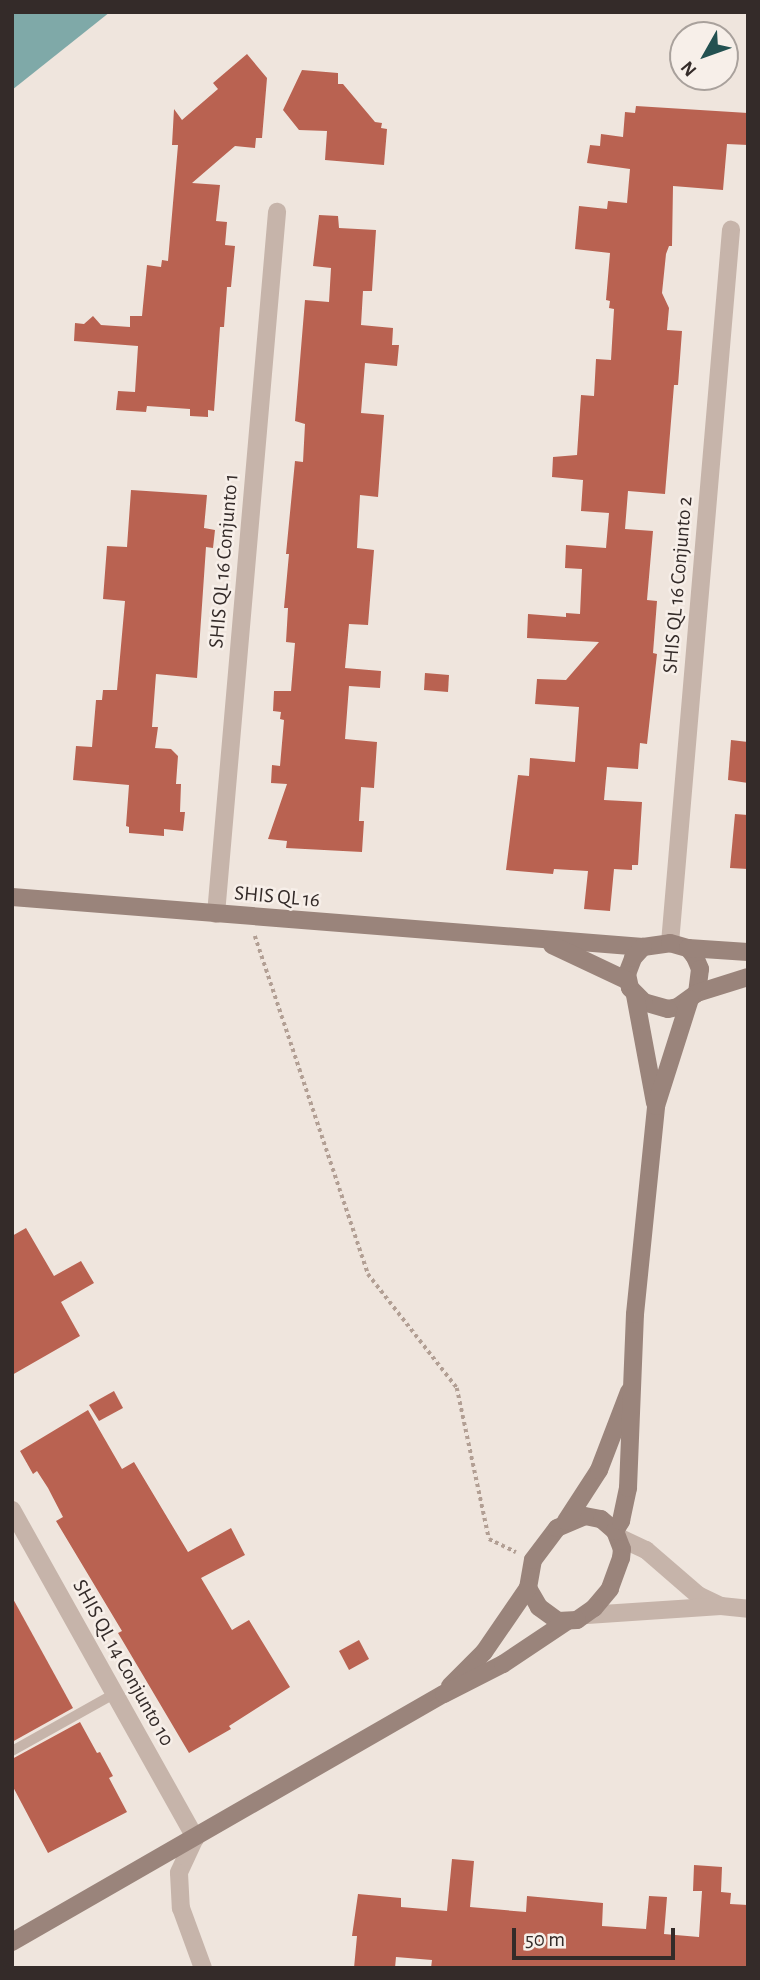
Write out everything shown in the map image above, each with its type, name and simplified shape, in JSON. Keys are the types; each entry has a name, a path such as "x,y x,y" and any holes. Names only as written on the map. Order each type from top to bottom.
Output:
{"street":[{"name":"SHIS QL 16 Conjunto 1","path":"216,914 277,212"},
{"name":"SHIS QL 16 Conjunto 2","path":"670,943 731,230"},
{"name":"SHIS QL 16","path":"12,897 248,918 643,947"},
{"name":"SHIS QL 16","path":"539,939 631,988"},
{"path":"656,1106 631,988 633,958 643,947 670,943 688,948 748,952"},
{"path":"587,1615 610,1589 622,1549 617,1534 628,1488 633,1411 631,1389 656,1106 700,969 688,948"},
{"path":"631,988 650,1006 668,1009 693,996 748,977"},
{"path":"443,1694 499,1633 528,1588 533,1560 545,1540 566,1521 599,1470 631,1389"},
{"name":"SHIS QL 14 Conjunto 10","path":"12,1510 195,1838"},
{"path":"566,1521 595,1517 617,1534 646,1550 683,1584 721,1606"},
{"path":"528,1588 539,1607 550,1618 566,1622"},
{"path":"12,1942 443,1694 503,1664 566,1622 587,1615 721,1606 748,1609"},
{"path":"195,1838 178,1873 180,1908 203,1968"}],"lane":[{"path":"12,1751 114,1694"}],"path":[{"path":"248,918 368,1274 457,1388 489,1539 533,1560"}],"water":[{"path":"12,12 110,12 12,90"}],"building":[{"path":"247,54 267,78 262,138 256,138 255,148 235,146 192,183 220,185 216,221 227,222 225,245 235,246 231,287 227,287 224,327 220,327 214,411 208,410 208,417 190,416 190,409 147,406 146,412 116,410 118,391 135,392 138,346 74,341 75,323 84,324 93,316 101,325 130,327 130,316 142,316 147,265 161,267 162,260 168,261 178,145 172,145 174,109 182,120 218,89 213,83"},
{"path":"302,70 338,73 338,84 343,84 375,122 382,123 381,128 387,129 384,165 325,160 327,131 299,130 283,110"},
{"path":"636,106 748,113 748,145 727,144 723,190 673,186 672,246 669,246 666,254 662,293 669,308 667,330 682,331 678,385 674,385 665,494 628,491 625,529 653,531 647,600 657,601 653,653 657,654 647,744 640,743 638,769 607,767 604,800 642,802 638,865 632,865 632,870 614,869 610,911 584,909 588,871 554,869 553,874 506,870 518,775 529,776 530,758 575,762 579,707 535,704 537,679 566,680 599,642 527,638 528,614 566,617 566,613 580,614 582,569 565,568 566,545 606,548 609,513 581,511 583,480 552,477 553,457 577,455 581,395 594,396 596,359 611,360 614,309 609,308 610,301 606,300 610,253 575,249 579,206 607,209 608,201 627,203 630,169 587,163 590,145 600,146 601,134 623,137 625,112 635,113"},
{"path":"319,215 338,216 339,228 376,230 372,291 363,291 361,325 393,328 392,345 399,345 397,366 365,363 361,413 384,415 378,497 360,495 357,548 374,550 368,625 349,624 345,668 381,671 380,688 349,686 345,739 377,742 374,788 361,787 359,821 364,821 362,852 286,848 287,841 268,839 287,784 271,783 272,765 280,766 284,720 280,719 281,712 273,711 274,691 291,691 295,643 286,642 288,608 284,608 295,461 303,462 305,424 295,421 305,300 329,302 331,268 313,266"},
{"path":"131,490 207,495 204,528 215,530 213,548 206,547 197,678 156,674 152,727 158,727 155,748 171,749 178,756 176,784 181,784 180,812 185,812 183,831 164,829 164,836 129,833 129,827 126,826 129,785 73,780 76,746 92,747 96,700 102,700 103,690 117,690 125,601 103,599 107,546 127,547"},
{"path":"425,673 449,675 448,692 424,690"},
{"path":"731,740 748,742 748,783 728,780"},
{"path":"735,814 748,815 748,869 730,868"},
{"path":"26,1228 54,1276 81,1261 94,1283 61,1302 80,1336 12,1375 12,1236"},
{"path":"114,1391 123,1408 99,1421 89,1405"},
{"path":"88,1410 122,1469 134,1462 188,1552 231,1528 245,1555 201,1578 232,1630 249,1620 290,1687 229,1726 231,1729 189,1753 118,1633 122,1631 56,1521 63,1517 48,1488 37,1471 33,1474 20,1451"},
{"path":"12,1597 73,1708 12,1742"},
{"path":"359,1640 369,1659 349,1670 339,1651"},
{"path":"80,1722 113,1776 109,1778 127,1812 48,1853 12,1785 12,1759"},
{"path":"452,1859 474,1861 470,1907 526,1912 527,1896 603,1903 602,1926 646,1929 649,1896 667,1897 664,1934 699,1937 702,1891 693,1891 694,1865 722,1867 721,1892 731,1893 730,1904 748,1905 748,1968 431,1968 432,1960 396,1957 395,1968 354,1968 357,1936 352,1936 358,1894 401,1898 401,1907 447,1911"}]}
